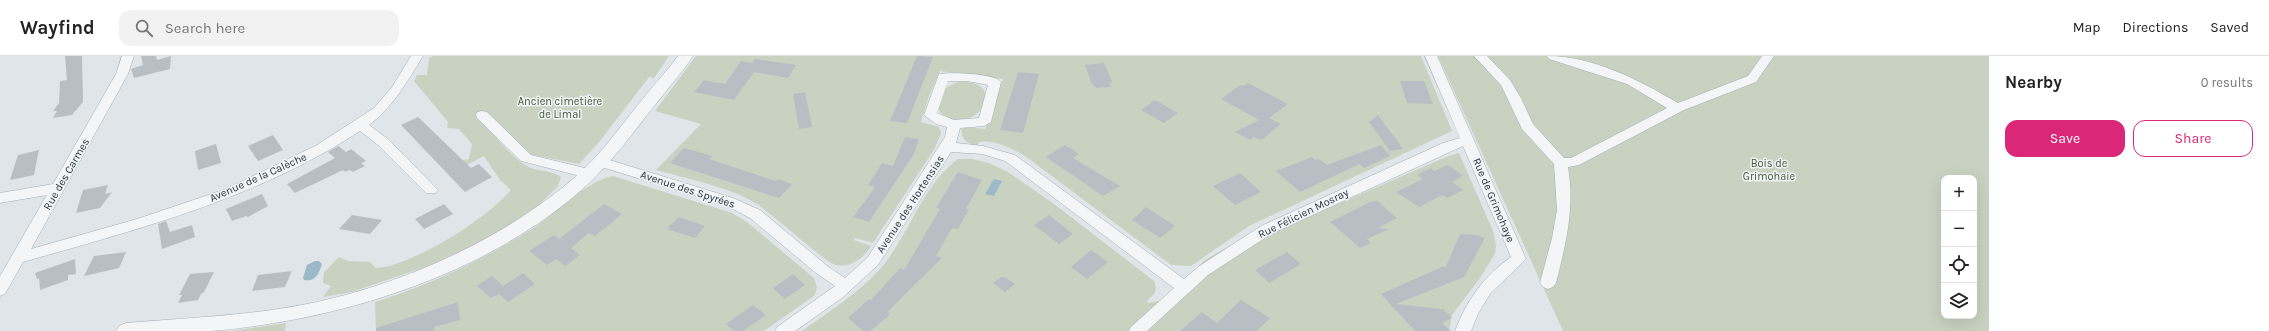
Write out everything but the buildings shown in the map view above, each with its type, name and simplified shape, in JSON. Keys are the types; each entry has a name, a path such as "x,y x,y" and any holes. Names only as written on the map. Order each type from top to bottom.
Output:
{"street":[{"name":"Rue des Carmes","path":"0,290 122,74 128,56"},
{"name":"Avenue de la Calèche","path":"18,258 141,224 231,192 322,148 360,125 379,110 397,89 417,56"},
{"path":"126,331 257,319 304,311 350,300 408,280 447,264 503,237 538,214 594,167 670,78 686,56"},
{"name":"Rue de Grimohaye","path":"1431,56 1519,259 1504,268 1476,301 1462,331"},
{"path":"1480,56 1506,83 1516,98 1527,126 1561,163 1565,186 1564,221 1548,283"},
{"path":"1553,56 1631,81 1677,108"},
{"path":"1561,163 1574,162 1590,155 1677,108 1752,78 1768,56"},
{"path":"943,77 967,77 995,82 984,122 954,124 941,121 930,114 943,77"},
{"name":"Avenue des Spyrées","path":"482,115 526,158 594,167 728,201 749,210 821,269 846,286"},
{"path":"947,147 952,137 954,124"},
{"path":"360,125 383,142 431,190"},
{"name":"Rue Félicien Mosray","path":"1137,331 1184,287 1221,258 1287,219 1448,146 1468,140"},
{"name":"Avenue des Hortensias","path":"783,331 846,286 873,261 947,147 983,150 1010,158 1184,287"},
{"path":"0,198 58,188"}],"green space":[{"name":"Ancien cimetière de Limal","path":"433,56 669,56 654,78 649,77 600,141 579,164 528,154 484,125 513,155 525,165 531,168 554,173 561,177 558,186 539,205 486,240 425,267 352,292 323,297 331,286 323,283 324,272 339,257 348,261 370,262 376,268 409,259 448,239 485,214 511,190 500,180 484,156 461,168 457,161 469,159 472,144 459,129 447,128 448,122 414,81 417,75 427,75 429,58"},
{"path":"696,56 1421,56 1452,131 1249,226 1191,266 1171,265 1025,156 997,143 985,141 979,142 977,146 966,141 961,130 965,127 985,129 1003,79 940,71 929,96 921,122 939,127 941,133 935,148 873,243 855,238 854,240 871,246 868,250 861,258 842,266 836,265 821,256 765,210 746,198 722,188 656,170 701,124 655,111"},
{"name":"Bois de Grimohaie","path":"1438,56 1989,56 1989,331 1563,331"},
{"path":"958,82 973,83 982,88 986,96 984,104 979,112 971,117 961,120 949,118 938,109 945,88"},
{"path":"1459,153 1493,231 1496,246 1495,254 1480,278 1452,315 1449,331 802,331 853,294 881,268 900,241 925,197 946,170 958,159 972,159 989,163 1008,172 1054,204 1154,281 1156,290 1154,295 1148,300 1147,303 1164,300 1205,260 1227,247 1242,249 1307,212 1315,214 1446,157"},
{"path":"613,176 732,213 747,222 814,278 817,287 815,295 764,331 376,331 375,302 416,288 495,251 541,223 572,198 593,184"},
{"path":"286,323 285,331 231,331"}],"water":[{"path":"994,179 1002,181 994,196 985,194"},
{"path":"315,261 319,261 322,264 318,274 311,280 304,280 303,278 307,265"}]}
